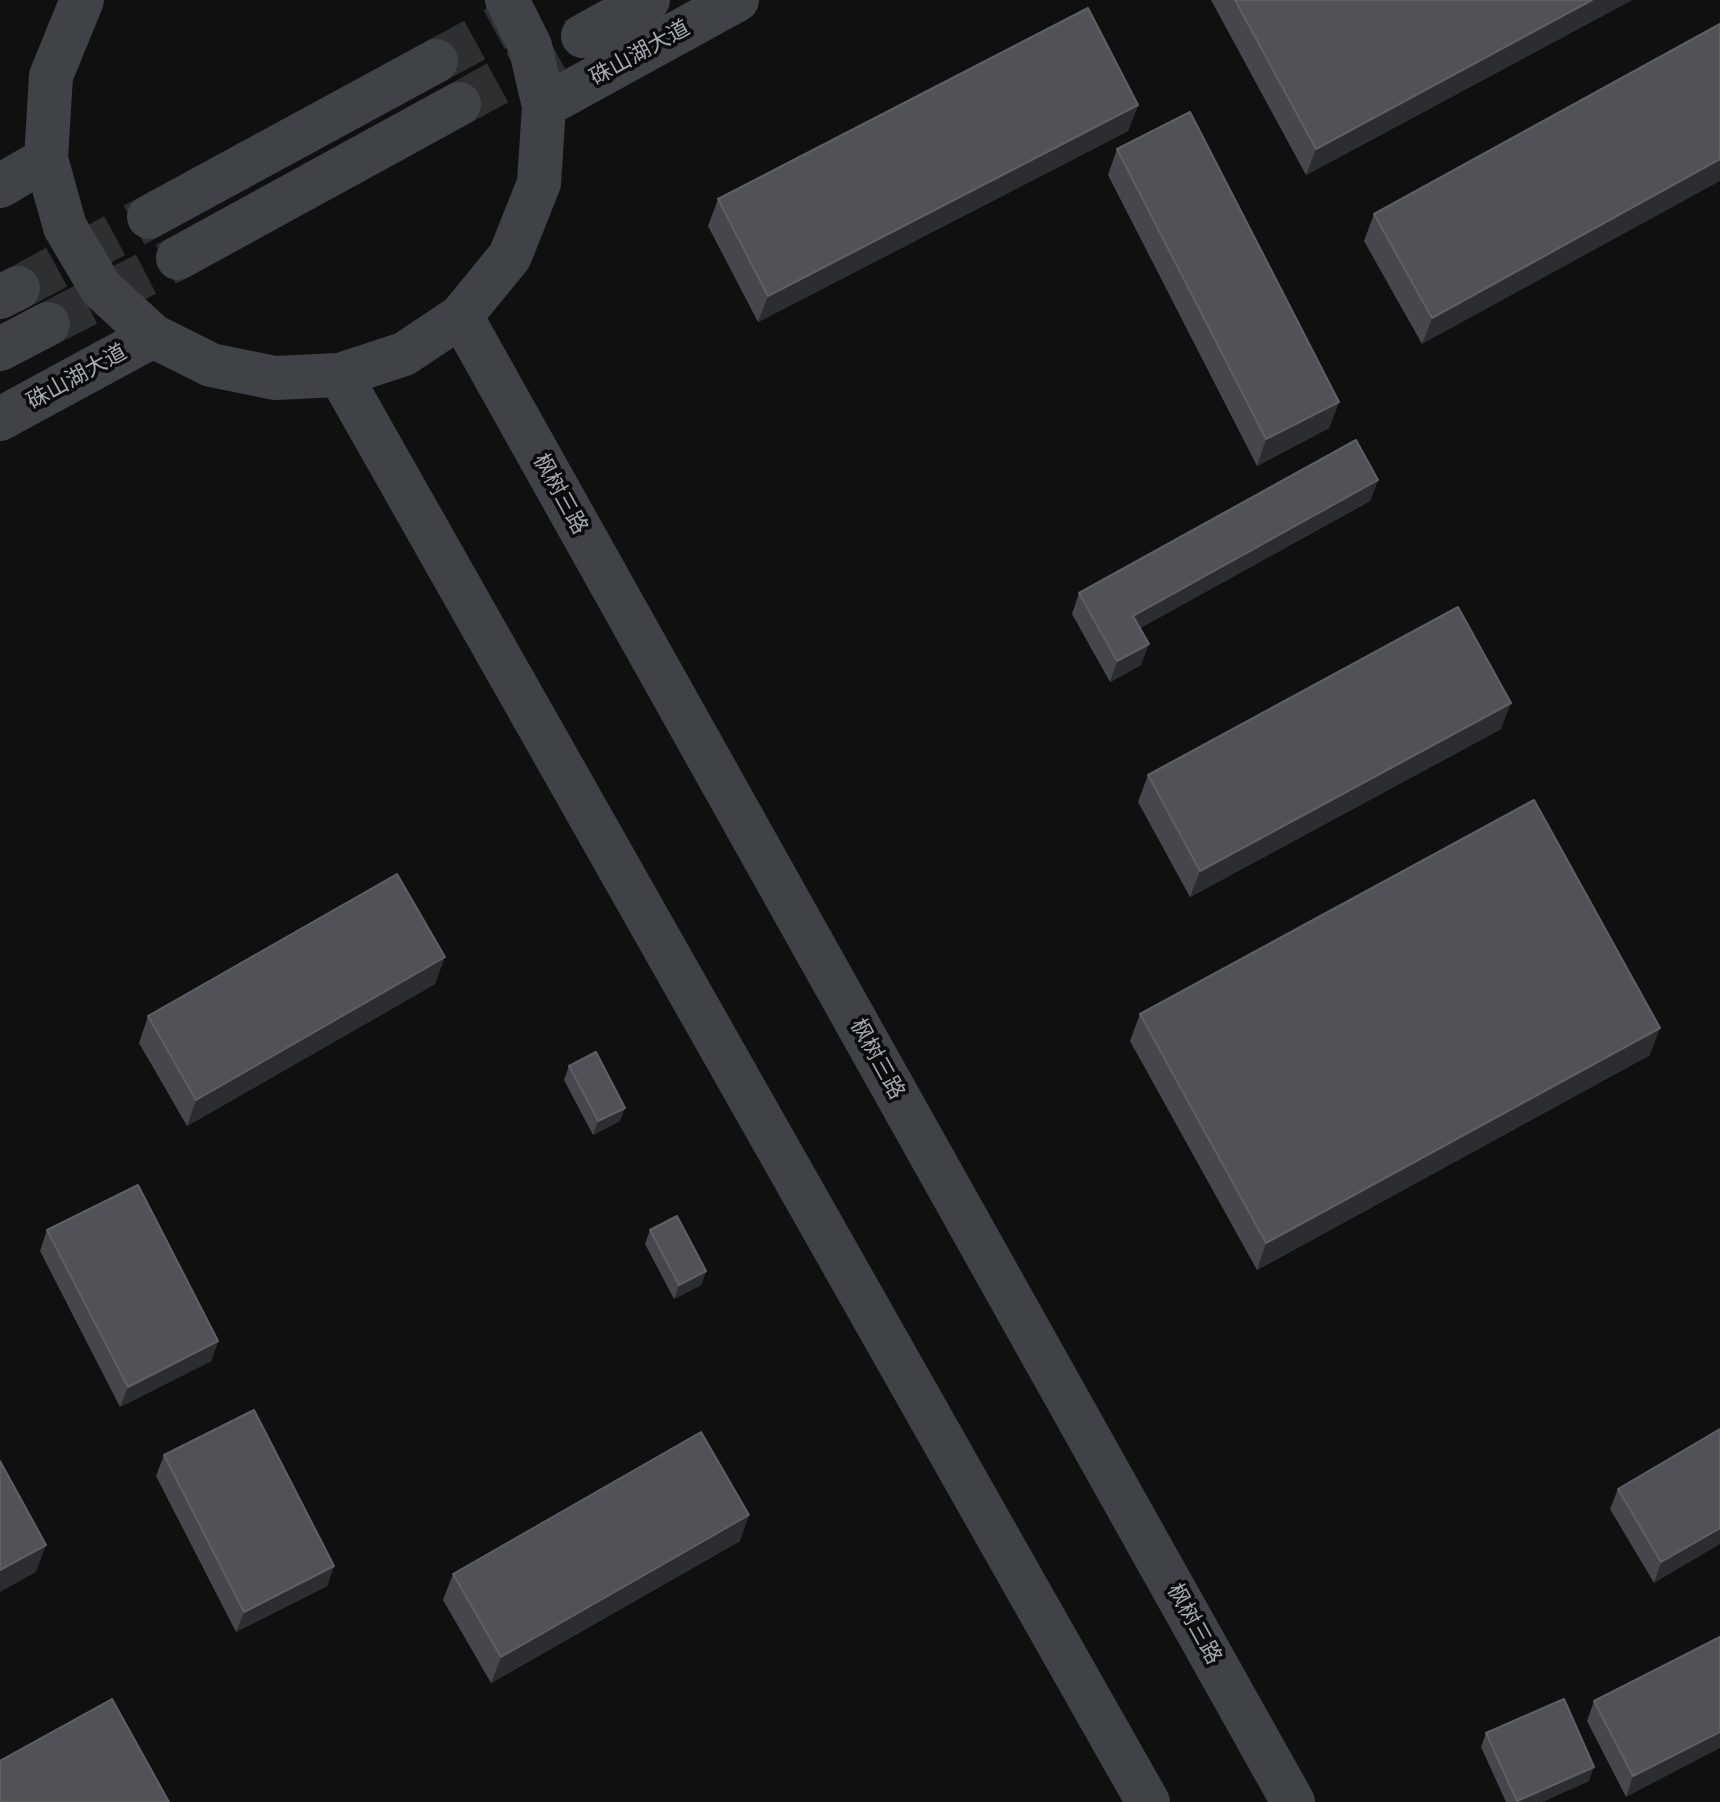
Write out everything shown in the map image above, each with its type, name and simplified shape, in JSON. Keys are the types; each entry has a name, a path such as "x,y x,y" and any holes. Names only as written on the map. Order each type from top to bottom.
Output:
{"main road":[{"path":"82,0 51,76 46,159 65,227 101,288 153,336 211,365 275,378 340,375 404,354 461,316 510,256 539,183 544,106 530,46 507,0"},
{"path":"583,36 648,0"},
{"name":"硃山湖大道","path":"544,106 737,0"},
{"path":"149,217 436,61"},
{"path":"178,258 459,104"},
{"path":"0,186 46,159"},
{"name":"枫树三路","path":"461,316 1293,1802"},
{"path":"0,349 48,324"},
{"name":"硃山湖大道","path":"0,419 153,336"},
{"path":"340,375 1148,1802"}],"building":[{"path":"1235,0 1592,0 1316,149"},
{"path":"1088,8 1138,105 768,296 718,199"},
{"path":"1720,24 1720,159 1432,318 1374,214"},
{"path":"1190,112 1339,402 1266,439 1117,149"},
{"path":"1356,440 1378,480 1133,616 1149,644 1117,661 1079,593"},
{"path":"1458,607 1511,703 1200,871 1148,775"},
{"path":"1534,800 1660,1028 1266,1243 1140,1014"},
{"path":"397,874 445,957 196,1100 148,1016"},
{"path":"596,1052 625,1108 598,1121 569,1066"},
{"path":"138,1185 218,1341 128,1387 47,1230"},
{"path":"677,1216 706,1271 679,1285 650,1230"},
{"path":"254,1410 334,1566 244,1612 164,1455"},
{"path":"1720,1429 1720,1528 1661,1562 1618,1489"},
{"path":"701,1432 749,1515 501,1657 453,1574"},
{"path":"0,1461 46,1545 0,1570"},
{"path":"1720,1637 1720,1732 1633,1776 1594,1701"},
{"path":"112,1699 169,1802 0,1802 0,1761"},
{"path":"1564,1699 1594,1767 1517,1801 1486,1733"}],"tunnel":[{"path":"436,61 548,0"},
{"path":"459,104 583,36"},
{"path":"18,288 149,217"},
{"path":"48,324 178,258"}]}
